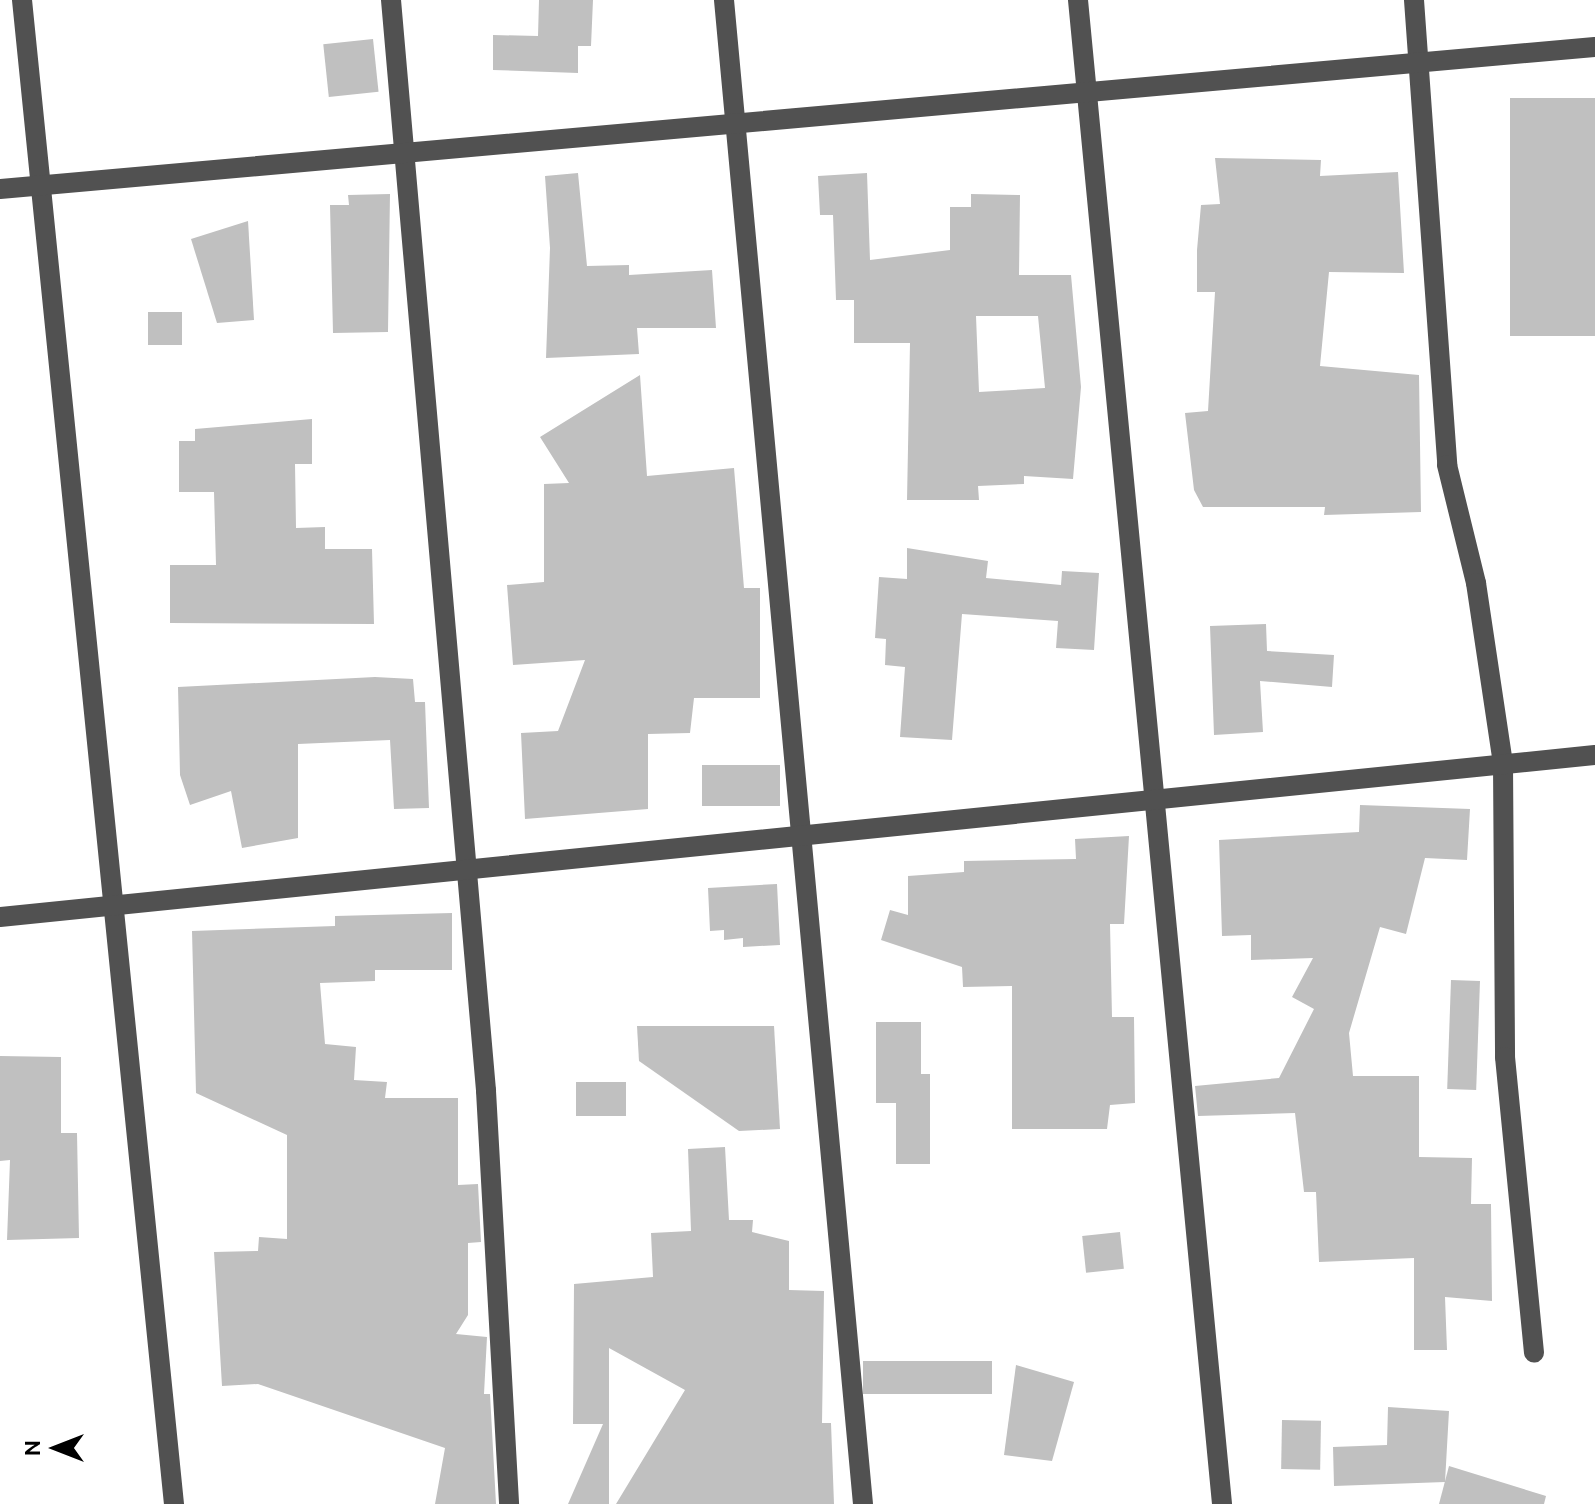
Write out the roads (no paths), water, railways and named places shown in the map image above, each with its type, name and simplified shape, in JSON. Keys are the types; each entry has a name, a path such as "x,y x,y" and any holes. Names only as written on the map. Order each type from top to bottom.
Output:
{"street":[{"path":"22,0 174,1504"},
{"path":"391,0 466,869 509,1504"},
{"path":"724,0 863,1504"},
{"path":"1078,0 1222,1504"},
{"path":"1414,0 1447,465 1476,583 1503,764 1505,1057 1534,1353"},
{"path":"0,189 1595,47"},
{"path":"0,917 1595,755"}]}
